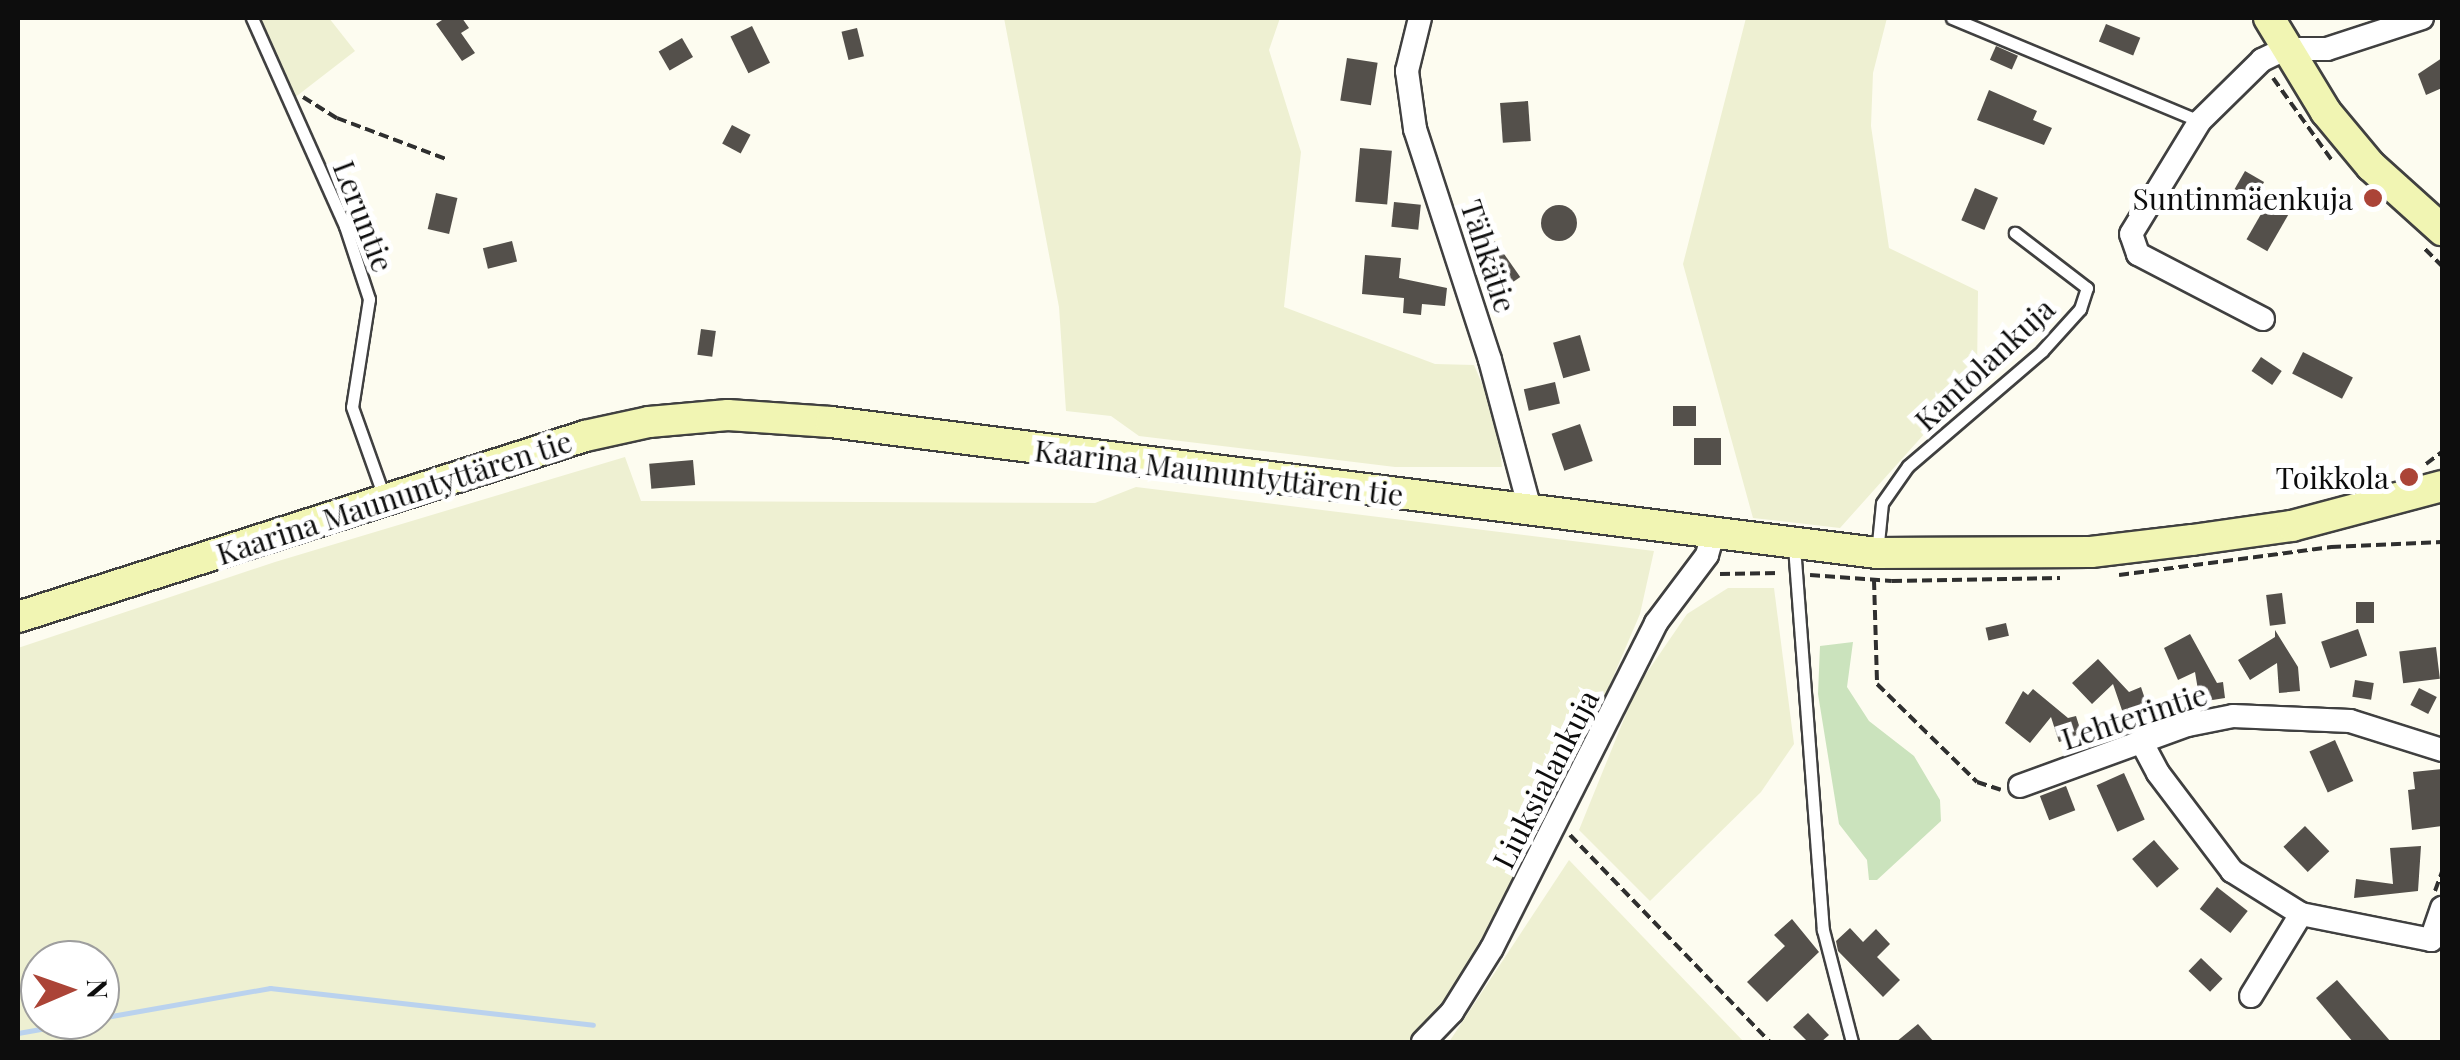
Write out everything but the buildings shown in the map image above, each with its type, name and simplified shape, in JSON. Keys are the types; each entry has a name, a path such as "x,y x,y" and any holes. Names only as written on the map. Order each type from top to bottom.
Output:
{"main road":[{"path":"2269,18 2285,49 2371,166 2442,230"},
{"name":"Kaarina Maununtyttären tie","path":"18,617 584,436 649,422 728,415 831,422 1794,546 1875,566 2072,552 2292,526 2442,486"}],"street":[{"name":"Tähkätie","path":"1420,18 1407,71 1415,129 1490,360 1531,513"},
{"path":"2262,320 2138,254 2131,234 2200,121 2262,60 2285,49 2326,49 2422,18"},
{"name":"Liuksialankuja","path":"1423,1042 1452,1012 1560,824 1656,622 1707,555 1712,537"},
{"name":"Lehterintie","path":"2020,786 2188,725 2274,714 2380,727 2442,750"},
{"path":"2141,741 2232,871 2301,914 2432,940 2442,908"},
{"path":"2252,996 2301,914"}],"lane":[{"name":"Leruntie","path":"252,18 345,226 368,299 352,406 385,499"},
{"path":"1952,18 2200,121"},
{"name":"Kantolankuja","path":"1875,566 1882,504 1908,466 2042,352 2080,309 2087,288 2014,234"},
{"path":"1794,546 1823,930 1852,1042"}],"path":[{"path":"299,95 337,118 446,159"},
{"path":"1875,566 1873,663 1888,700 1977,782 1999,790 2020,786"},
{"path":"1560,824 1770,1042"}],"green space":[{"path":"252,18 329,18 355,51 289,102"},
{"path":"1004,18 1280,18 1269,50 1301,152 1284,307 1435,364 1474,365 1496,416 1502,467 1395,467 1139,436 1111,416 1066,411 1059,307"},
{"path":"1746,18 1887,18 1873,73 1871,126 1889,248 1978,291 1977,375 1840,528 1753,518 1683,264"},
{"path":"625,457 641,501 1095,503 1136,487 1654,551 1640,614 1554,815 1445,1008 1411,1042 18,1042 18,648 275,562"},
{"path":"1728,588 1774,588 1794,744 1761,792 1650,901 1579,830 1637,687 1687,614"},
{"path":"1853,642 1847,687 1869,721 1914,756 1940,800 1941,821 1877,880 1869,880 1867,860 1839,824 1818,694 1820,646"},
{"path":"1569,860 1744,1042 1449,1042"}],"waterway":[{"path":"120,1014 270,988 593,1025"}],"place":[{"name":"Suntinmäenkuja","path":"2373,198"},
{"name":"Toikkola","path":"2409,477"}]}
